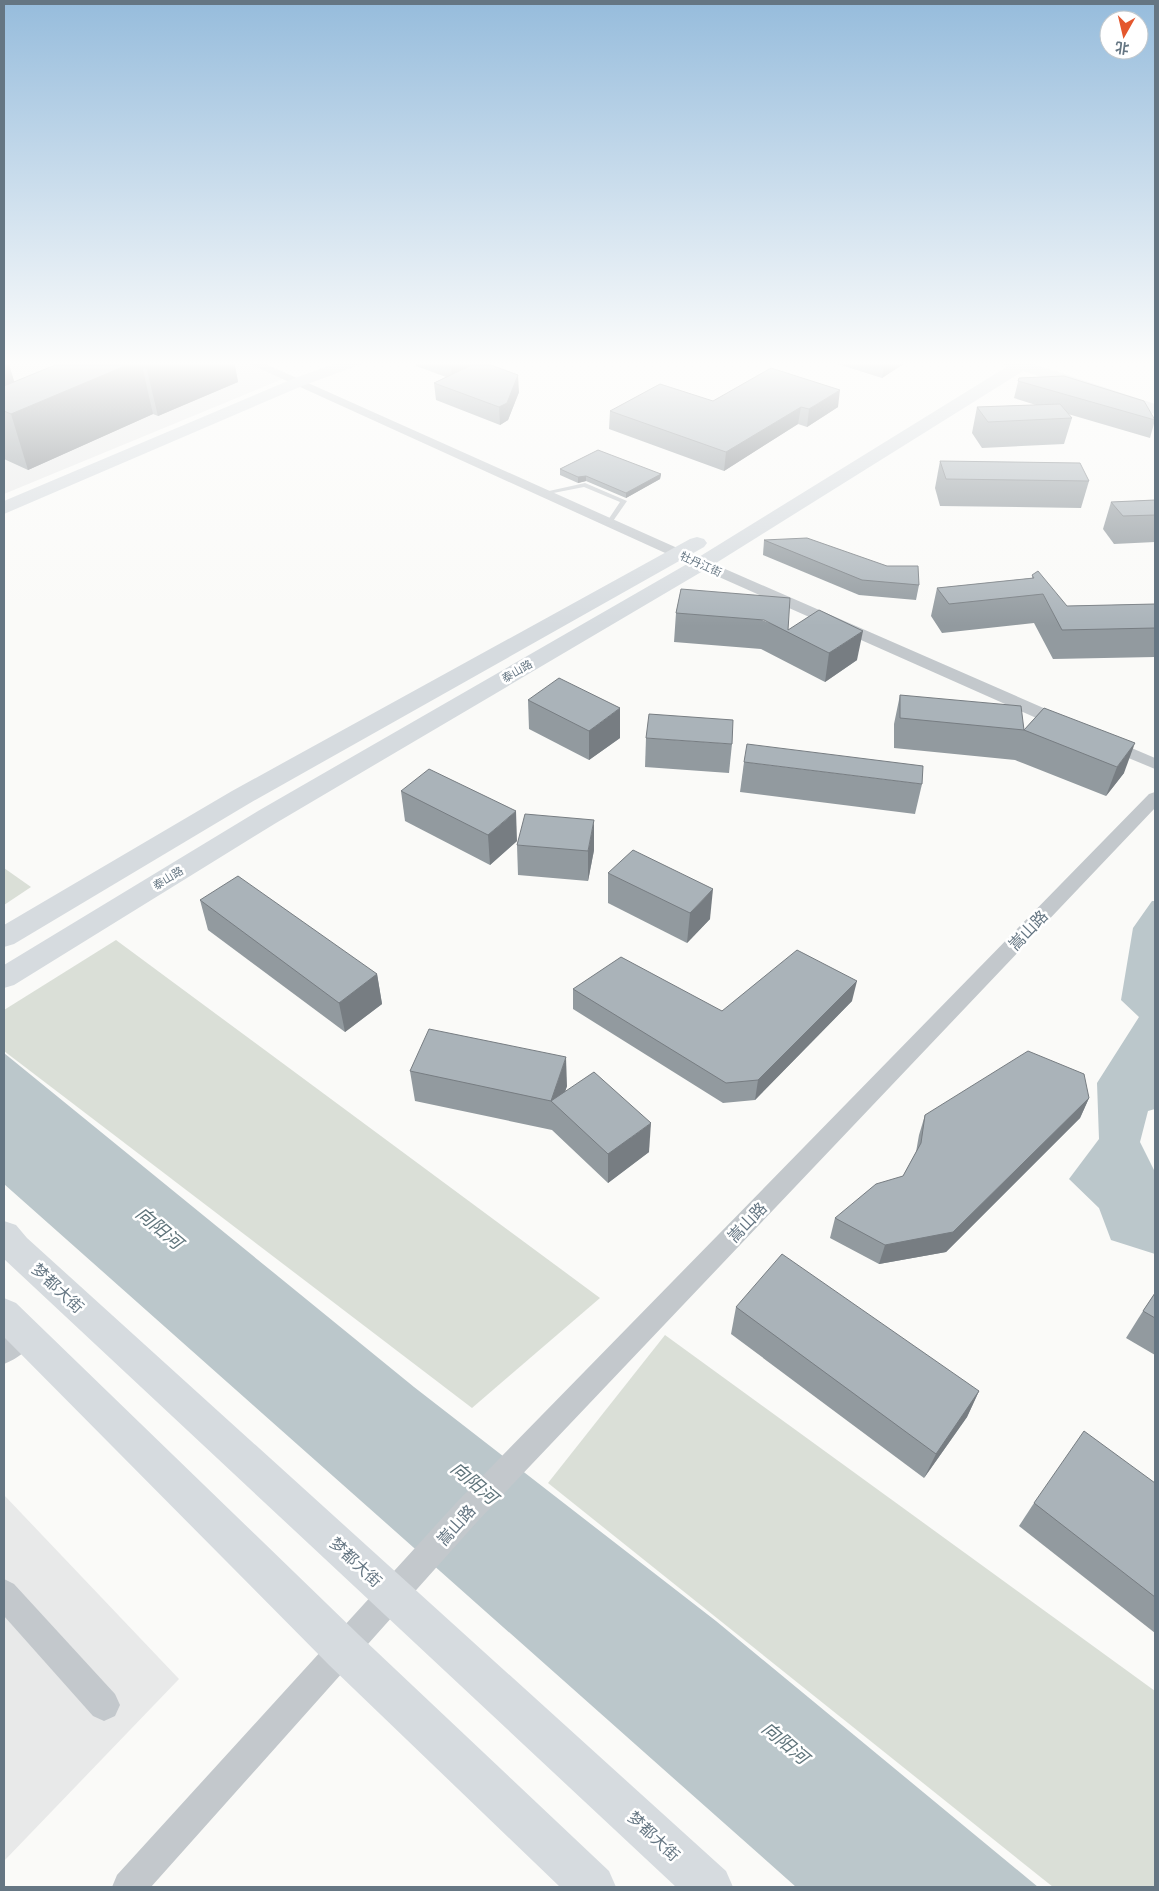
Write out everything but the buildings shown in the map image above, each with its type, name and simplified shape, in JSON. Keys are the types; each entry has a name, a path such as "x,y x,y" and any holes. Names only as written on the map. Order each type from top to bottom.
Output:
{"street":[{"path":"5,507 141,449"},
{"name":"牡丹江街","path":"445,449 1155,764"},
{"name":"泰山路","path":"4,937 241,796 679,554 862,449"},
{"name":"泰山路","path":"4,978 267,817 700,564 879,449"},
{"name":"嵩山路","path":"128,1887 466,1513 1155,798"},
{"name":"梦都大街","path":"4,1235 15,1248 710,1887"},
{"path":"11,1334 593,1887"},
{"path":"4,1594 104,1705"}],"lane":[{"path":"543,493 585,484 624,501 609,523"}],"shaded area":[{"path":"4,449 112,449 4,494"},
{"path":"4,868 31,887 4,905"},
{"path":"116,940 600,1298 472,1408 4,1051 4,1010"},
{"path":"665,1335 1155,1691 1155,1887 1053,1887 548,1483"},
{"path":"4,1495 179,1679 4,1861"}],"water":[{"path":"1152,901 1155,901 1155,1109 1148,1111 1140,1142 1155,1172 1155,1254 1111,1240 1099,1208 1069,1179 1099,1139 1097,1083 1139,1017 1121,1000 1133,928"},
{"name":"向阳河","path":"4,1053 414,1387 716,1621 1038,1887 796,1887 4,1184"}]}
